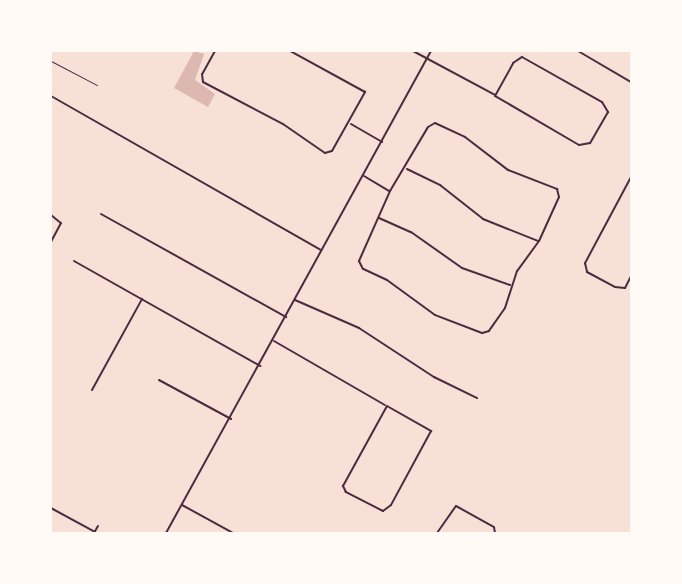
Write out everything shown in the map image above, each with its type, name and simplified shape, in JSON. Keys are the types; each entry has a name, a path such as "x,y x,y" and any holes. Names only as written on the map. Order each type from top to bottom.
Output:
{"street":[{"path":"215,51 202,74 202,82 283,124 325,153 335,149 350,124 365,97 362,87 290,51"},
{"path":"413,51 428,57 579,145 590,143 608,112 602,102 522,58 513,63 495,96"},
{"path":"166,533 274,341 431,51"},
{"path":"578,51 631,82"},
{"path":"51,96 322,251"},
{"path":"350,124 382,142"},
{"path":"435,124 466,137 508,170 557,189 559,197 539,241 489,331 482,333 435,315 387,280 363,270 359,261 390,191 407,169 428,127 435,124"},
{"path":"407,169 440,186 483,219 539,241"},
{"path":"363,176 390,191"},
{"path":"631,177 585,263 587,272 615,287 625,288 631,276"},
{"path":"101,214 286,317"},
{"path":"51,215 61,223 51,242"},
{"path":"378,218 411,232 462,268 512,286"},
{"path":"75,261 260,366"},
{"path":"92,390 142,299"},
{"path":"295,300 359,328 434,377 477,398"},
{"path":"274,341 431,431 391,505 383,511 346,492 343,486 387,406"},
{"path":"159,380 230,419"},
{"path":"182,505 233,533"},
{"path":"436,533 456,506 494,527 495,533"},
{"path":"51,508 95,533 98,526"}],"lane":[{"path":"51,61 97,85"}],"shaded area":[{"path":"194,51 204,54 195,80 215,94 208,107 174,88"}]}
